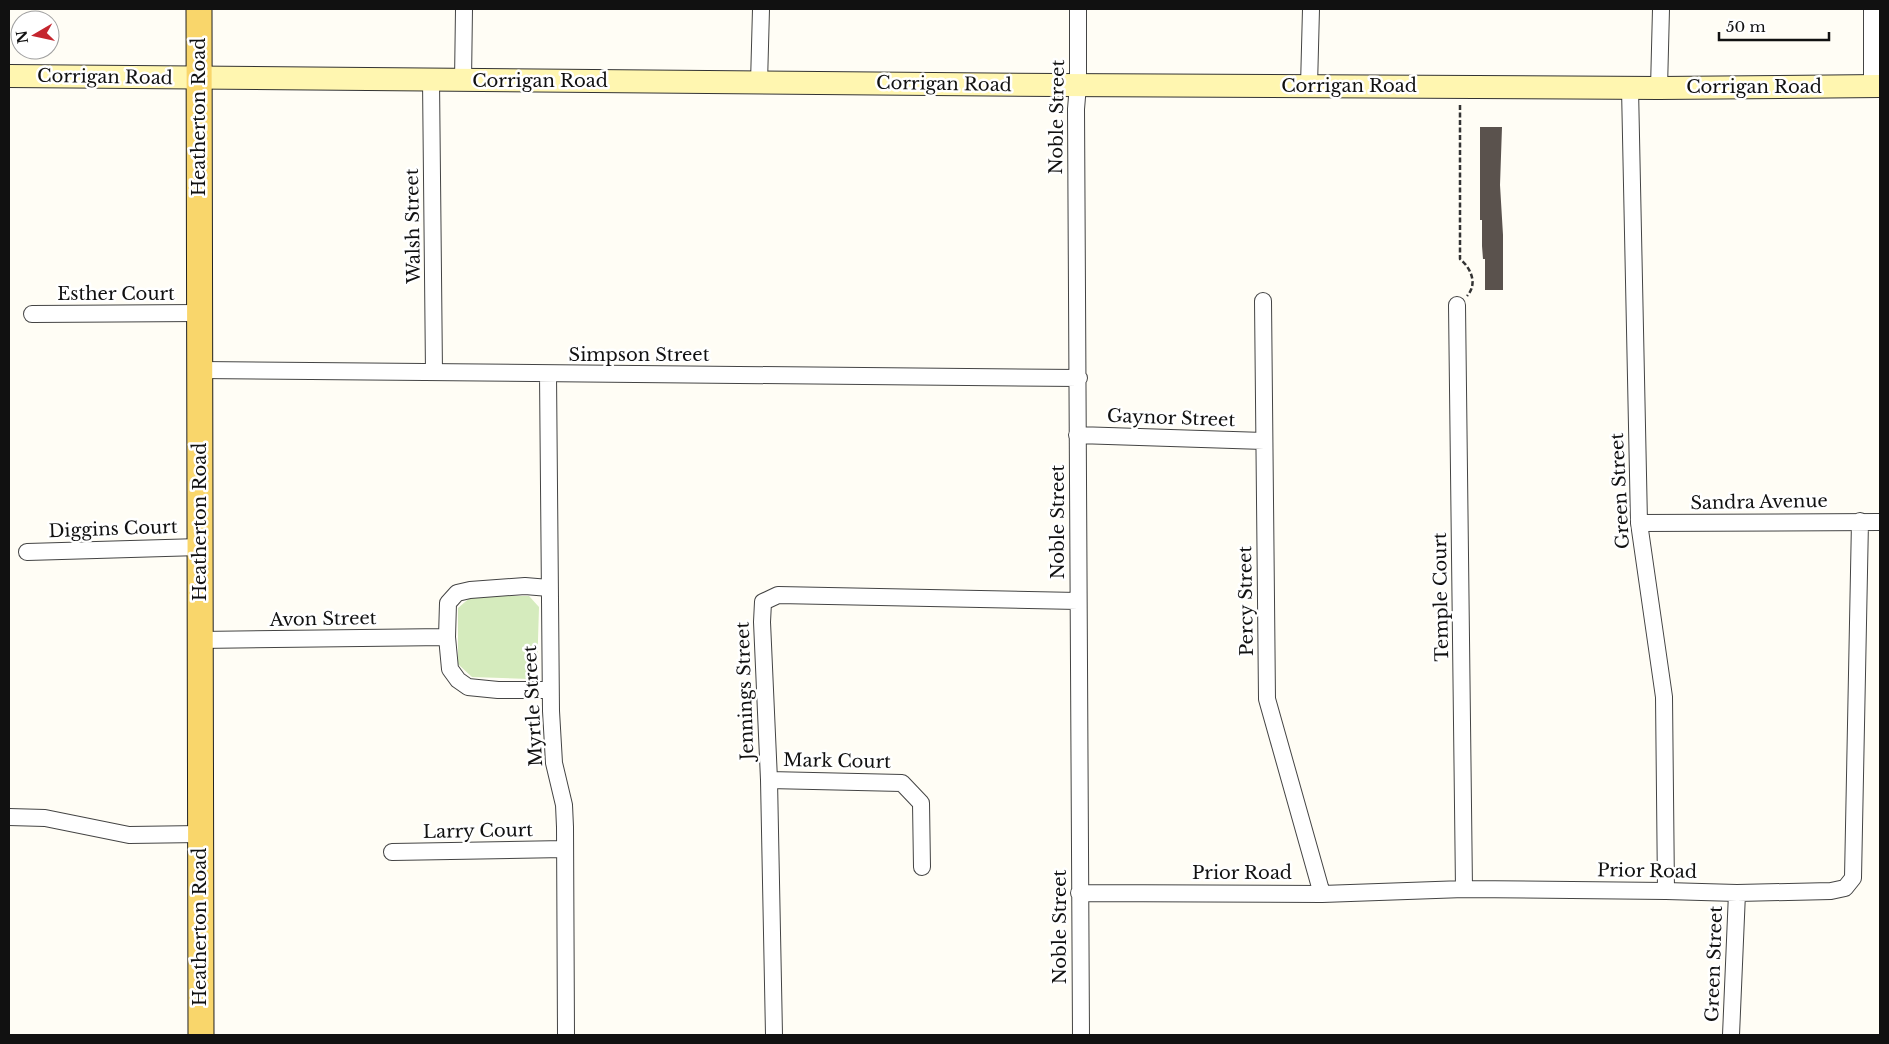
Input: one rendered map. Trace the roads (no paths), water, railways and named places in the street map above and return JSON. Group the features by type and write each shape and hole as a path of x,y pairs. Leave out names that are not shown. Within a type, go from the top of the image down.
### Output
{"main road":[{"name":"Heatherton Road","path":"199,9 200,1035"},
{"name":"Corrigan Road","path":"9,76 463,81 1630,88 1876,86"}],"street":[{"path":"463,81 464,9"},
{"path":"759,83 761,9"},
{"name":"Noble Street","path":"1078,9 1078,85 1076,109 1079,378 1078,601 1081,1035"},
{"path":"1309,86 1311,9"},
{"path":"1659,88 1661,9"},
{"path":"1872,9 1876,86"},
{"name":"Walsh Street","path":"431,80 434,372"},
{"name":"Green Street","path":"1630,88 1639,523 1664,697 1666,891"},
{"name":"Percy Street","path":"1263,301 1268,699 1322,894"},
{"name":"Temple Court","path":"1458,305 1464,889"},
{"name":"Esther Court","path":"32,314 200,313"},
{"name":"Simpson Street","path":"200,370 1079,378"},
{"name":"Myrtle Street","path":"548,374 550,690 554,763 564,805 566,1035"},
{"name":"Gaynor Street","path":"1078,435 1264,441"},
{"name":"Prior Road","path":"1079,893 1322,894 1464,889 1736,893 1831,891 1845,888 1853,878 1860,522"},
{"name":"Sandra Avenue","path":"1639,523 1880,522"},
{"name":"Diggins Court","path":"27,552 200,547"},
{"path":"549,588 525,586 470,590 457,593 448,603 448,637 450,669 458,680 468,687 498,690 550,690"},
{"name":"Jennings Street","path":"774,1035 769,780 762,622 763,602 778,595 1078,601"},
{"name":"Avon Street","path":"199,640 448,637"},
{"name":"Mark Court","path":"769,780 902,783 921,803 922,867"},
{"path":"9,817 45,818 128,835 200,834"},
{"name":"Larry Court","path":"392,852 565,849"},
{"name":"Green Street","path":"1731,1035 1736,893"}]}
